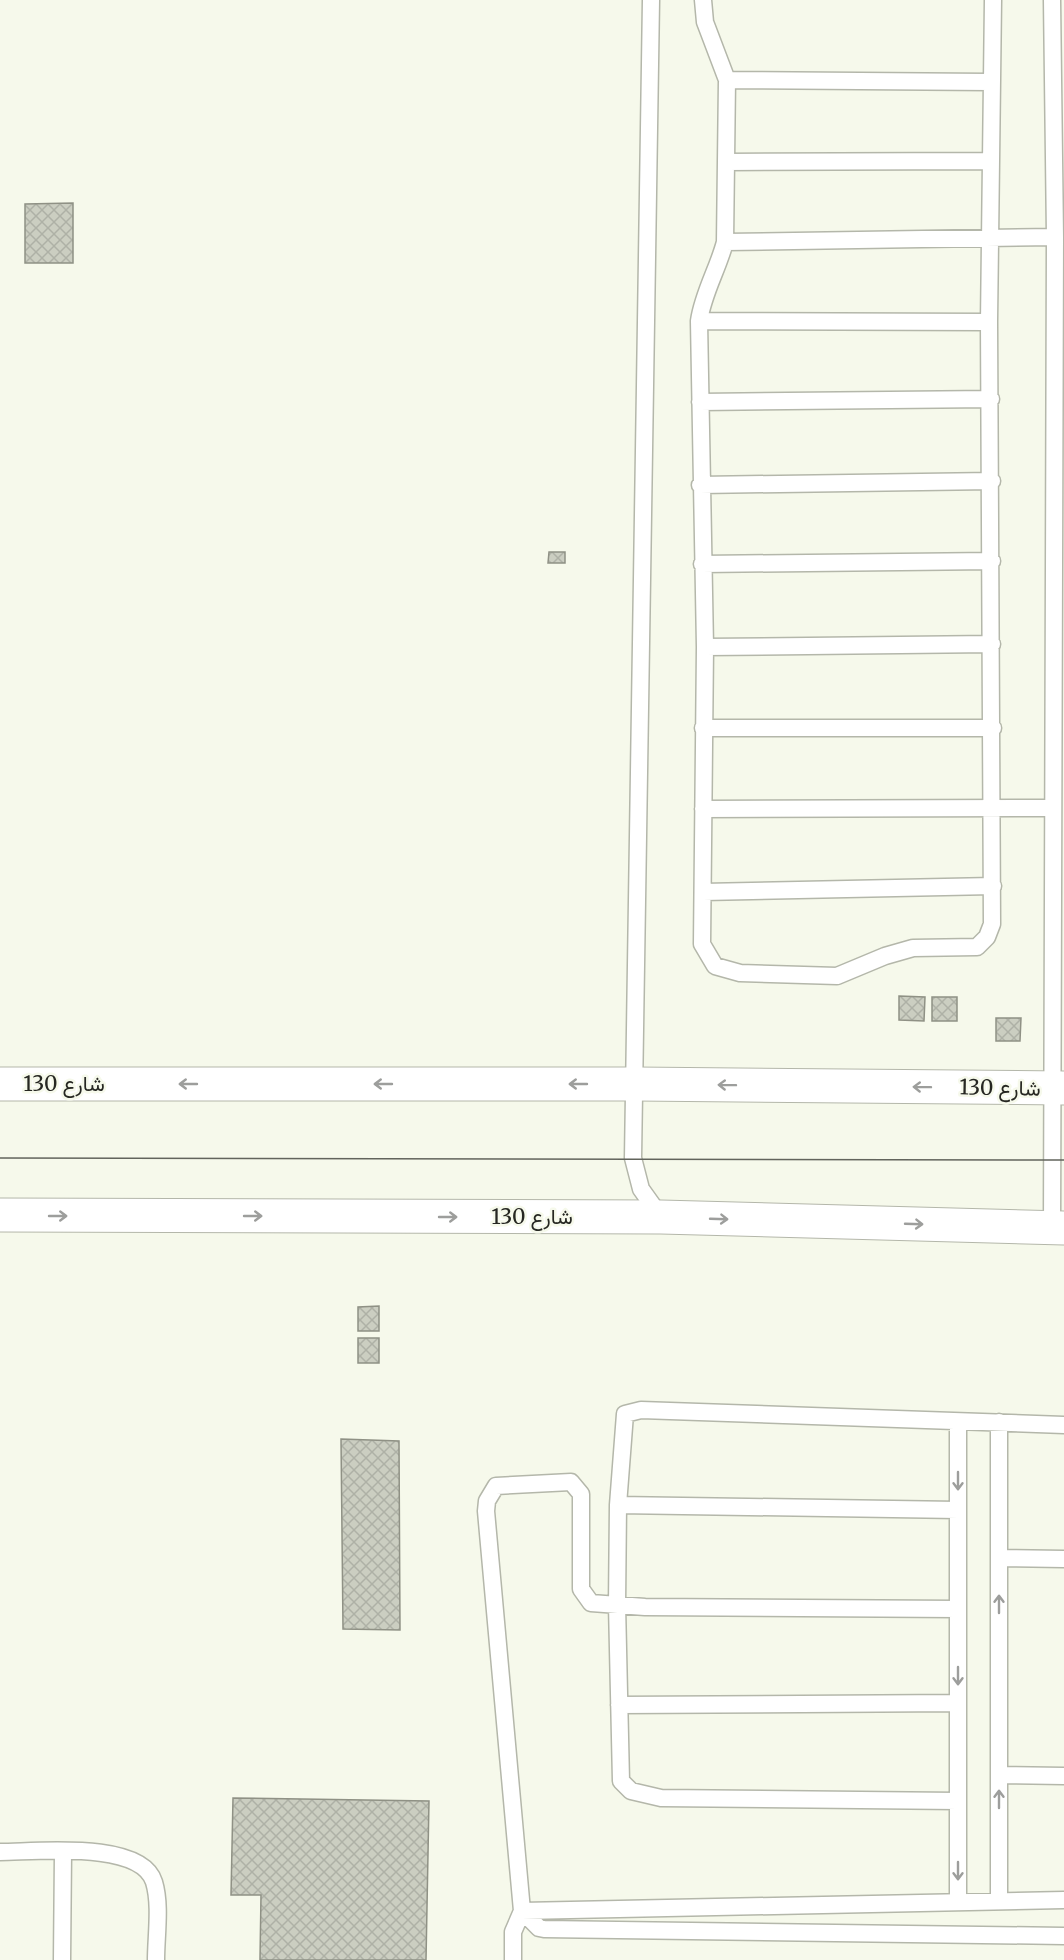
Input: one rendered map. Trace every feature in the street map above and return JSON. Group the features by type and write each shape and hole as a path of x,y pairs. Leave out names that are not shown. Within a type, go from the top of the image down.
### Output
{"street":[{"name":"شارع 130","path":"0,1084 636,1084 1058,1088"},
{"name":"شارع 130","path":"0,1215 661,1217 1058,1228"}],"lane":[{"path":"651,0 636,1084 633,1158 641,1189 661,1217"},
{"path":"703,0 705,22 727,80 727,162 725,242 718,268 702,302 699,321 700,485 705,646 702,944 715,966 741,974 837,976 885,956 913,948 977,947 987,937 992,924 992,481 989,322 990,82 993,0"},
{"path":"1052,0 1055,237 1053,808 1058,1228"},
{"path":"727,80 990,82"},
{"path":"727,162 990,161"},
{"path":"725,242 990,240 1055,237"},
{"path":"699,321 989,322"},
{"path":"700,402 991,399"},
{"path":"700,485 992,481"},
{"path":"702,564 992,561"},
{"path":"705,646 992,644"},
{"path":"703,728 993,728"},
{"path":"703,809 1053,808"},
{"path":"703,892 993,886"},
{"path":"958,1801 646,1796 632,1791 621,1781 616,1605 618,1505 625,1414 641,1410 1064,1425"},
{"path":"958,1422 958,1900"},
{"path":"999,1422 999,1900"},
{"path":"513,1960 513,1932 522,1911 486,1511 487,1501 496,1486 571,1482 578,1488 581,1494 580,1589 591,1603 958,1609"},
{"path":"618,1505 958,1510"},
{"path":"999,1558 1064,1559"},
{"path":"619,1706 958,1703"},
{"path":"999,1775 1064,1776"},
{"path":"0,1852 113,1854 146,1867 154,1881 157,1900 156,1960"},
{"path":"62,1960 63,1852"},
{"path":"522,1911 958,1900 1064,1900"},
{"path":"522,1911 539,1928 544,1929 1064,1936"}],"building":[{"path":"73,203 73,263 25,263 25,204"},
{"path":"549,552 565,552 565,563 548,563"},
{"path":"899,996 925,997 924,1021 899,1020"},
{"path":"932,997 957,997 957,1021 932,1021"},
{"path":"996,1018 1021,1018 1020,1041 996,1041"},
{"path":"379,1306 379,1331 358,1331 358,1307"},
{"path":"358,1338 379,1338 379,1363 358,1363"},
{"path":"341,1439 399,1441 400,1630 343,1629"},
{"path":"233,1798 429,1801 426,1960 260,1960 261,1895 231,1895"}],"tram line":[{"path":"0,1158 1064,1160"}]}
